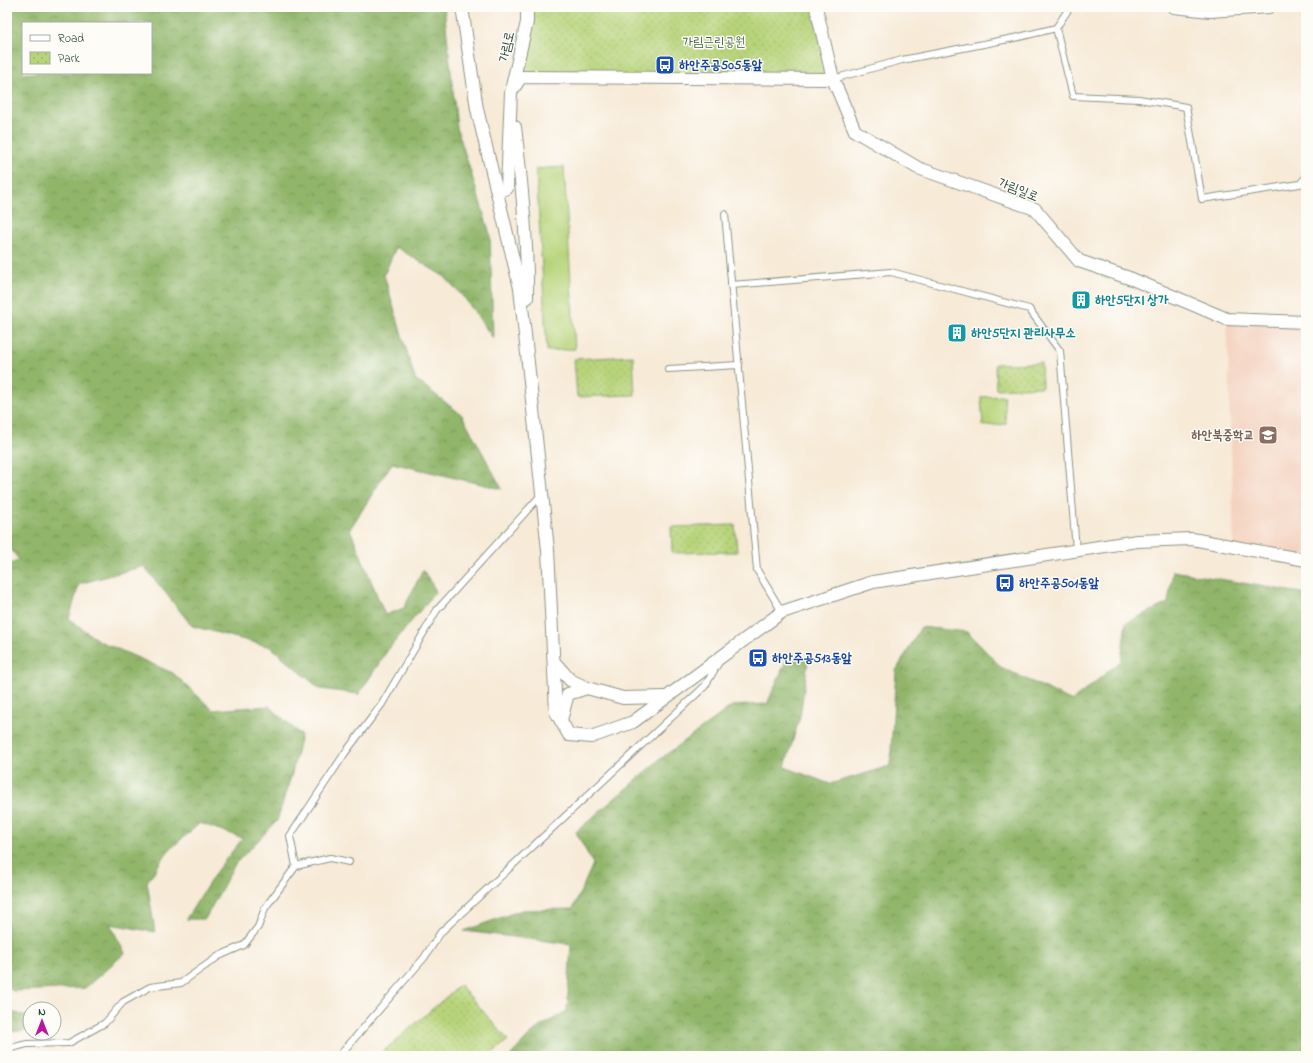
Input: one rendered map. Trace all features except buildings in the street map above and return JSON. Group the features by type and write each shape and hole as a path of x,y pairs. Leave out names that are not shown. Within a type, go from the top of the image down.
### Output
{"street":[{"path":"462,7 477,109 520,288 548,550 555,663 556,712 569,735 591,737 633,722 782,612 873,582 1137,541 1192,539 1306,560"},
{"name":"가림로","path":"511,92 527,22 527,7"},
{"name":"가림일로","path":"816,7 834,79 855,131 918,168 1035,209 1079,261 1132,279 1227,319 1306,322"},
{"path":"1174,7 1210,11 1269,7"},
{"path":"497,192 507,188 511,92 521,76 834,79"},
{"path":"511,92 520,164 527,278 526,344"},
{"path":"555,663 570,680 587,688 624,698 666,697"},
{"path":"561,720 568,694 587,688"}],"lane":[{"path":"834,79 902,60 1019,37 1056,28 1070,7"},
{"path":"1056,28 1073,96 1140,99 1186,107 1202,199 1300,184 1306,177"},
{"path":"725,214 757,570 782,612"},
{"path":"731,284 891,272 1029,309 1060,351 1076,550"},
{"path":"668,369 739,365"},
{"path":"296,866 290,836 345,753 382,704 437,610 542,494"},
{"path":"339,1056 424,958 441,932 705,686 724,654"},
{"path":"7,1049 27,1044 69,1043 105,1023 123,1002 150,987 181,983 219,956 244,945 258,927 265,908 296,866 330,858 349,862"}],"shaded area":[{"name":"하안북중학교","path":"1227,319 1306,322 1306,560 1234,547"}],"green space":[{"path":"7,7 444,7 457,128 490,234 493,338 466,300 445,277 396,247 384,275 415,379 462,415 502,489 392,463 350,529 385,615 404,608 423,570 436,591 387,651 359,694 320,689 271,647 192,626 144,566 79,584 69,619 99,641 173,673 213,710 269,706 301,735 292,773 277,821 235,864 205,919 186,919 218,869 243,838 200,823 168,851 147,882 155,932 110,924 125,953 85,988 13,991 7,986 7,566 19,560 7,544"},
{"name":"가림근린공원","path":"527,7 816,7 833,79 521,77"},
{"path":"564,167 575,349 547,351 536,169"},
{"path":"633,356 635,395 577,397 574,359"},
{"path":"1041,363 1042,387 996,389 995,364"},
{"path":"1004,396 1006,424 983,426 981,397"},
{"path":"735,525 737,552 672,553 671,527"},
{"path":"1173,571 1306,594 1306,1056 510,1056 535,1030 567,1011 571,944 464,931 522,910 573,909 593,864 576,832 659,760 732,706 767,704 790,652 808,660 800,716 785,767 830,784 890,766 896,671 921,627 967,632 1001,667 1072,701 1121,661 1126,623 1168,603"},
{"path":"460,985 508,1040 489,1056 378,1056"},
{"path":"7,1011 22,1015 22,1031 7,1032"}],"place":[{"name":"하안주공505동앞","path":"665,65"},
{"name":"하안5단지 상가","path":"1081,300"},
{"name":"하안5단지 관리사무소","path":"957,333"},
{"name":"하안북중학교","path":"1268,435"},
{"name":"하안주공501동앞","path":"1005,583"},
{"name":"하안주공513동앞","path":"758,658"}]}
